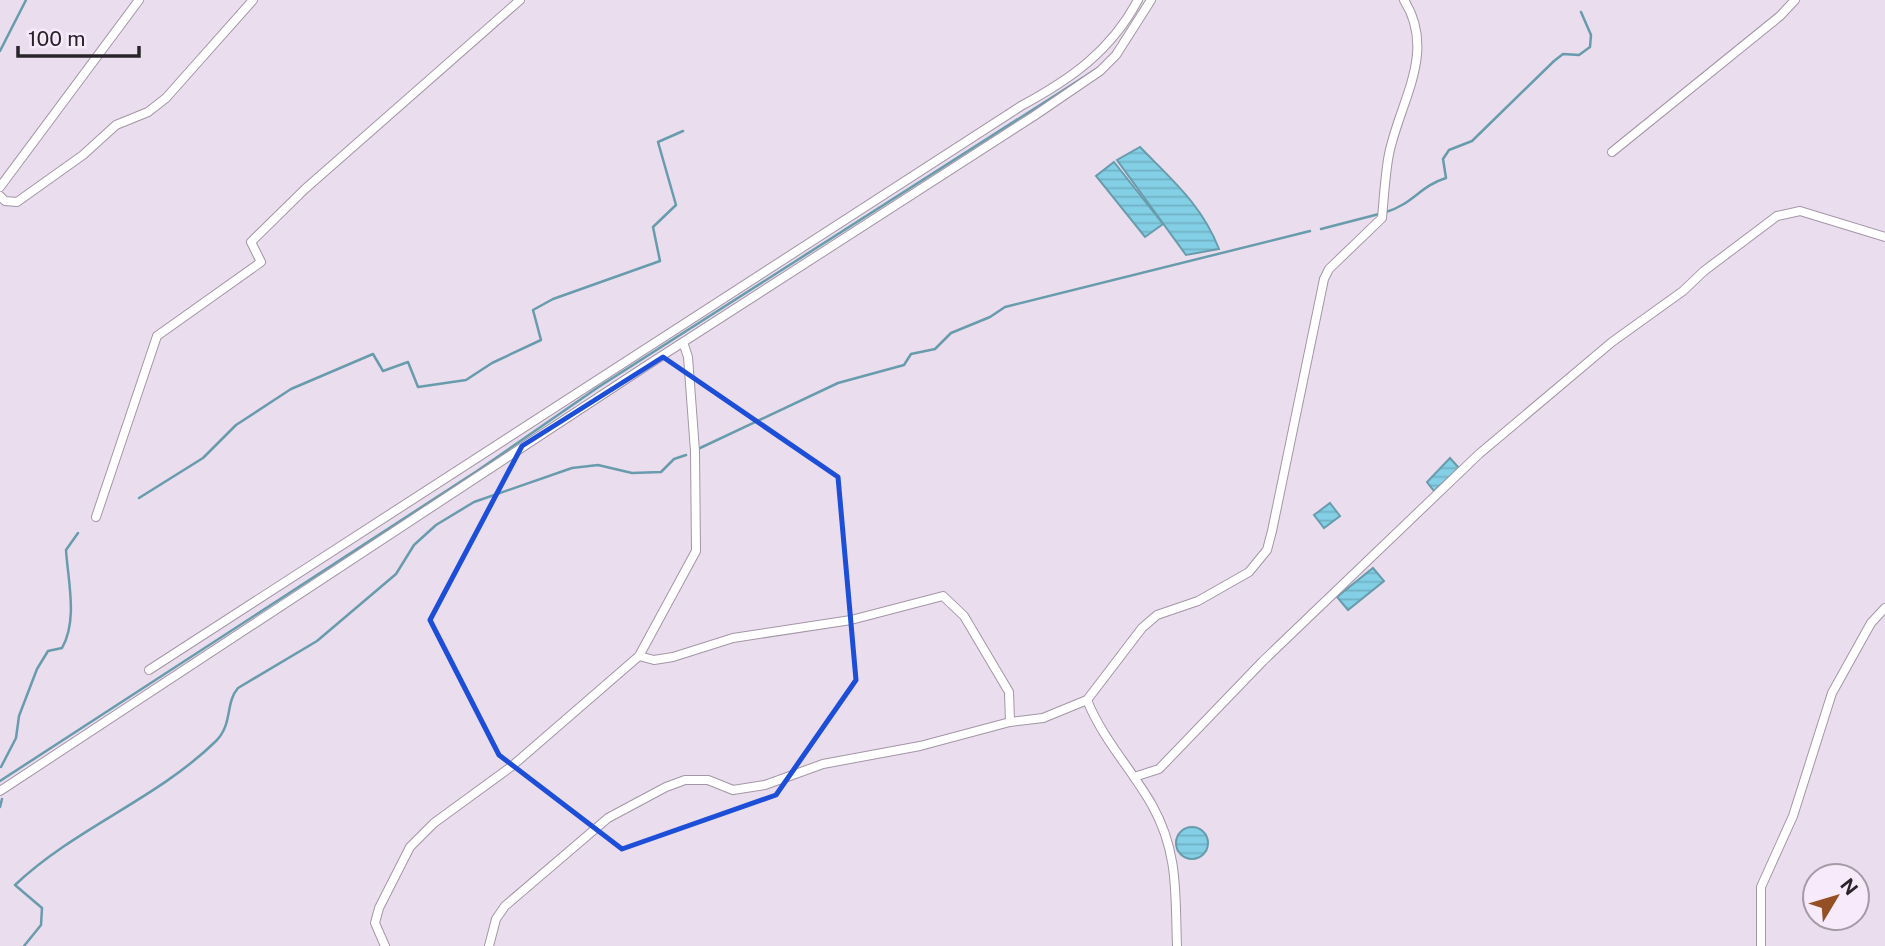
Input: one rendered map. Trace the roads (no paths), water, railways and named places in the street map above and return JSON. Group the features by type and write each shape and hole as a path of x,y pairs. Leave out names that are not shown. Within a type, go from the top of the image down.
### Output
{"street":[{"path":"0,187 139,0"},
{"path":"0,196 5,201 18,202 83,155 116,125 148,113 166,98 253,0"},
{"path":"96,517 157,336 261,262 251,242 305,189 520,0"},
{"path":"149,670 1021,106 1068,81 1113,40 1138,0"},
{"path":"0,791 1100,71 1131,35 1151,0"},
{"path":"489,946 496,919 505,906 608,818 666,786 685,780 708,780 733,790 749,788 823,764 920,746 1010,722 1042,718 1087,701 1142,628 1157,615 1198,601 1249,572 1267,550 1324,279 1329,269 1382,218 1389,154 1419,52 1418,31 1411,10 1404,0"},
{"path":"1411,10 1412,0"},
{"path":"1612,152 1780,16 1795,0"},
{"path":"1134,777 1159,769 1263,661 1381,552 1479,454 1612,342 1683,291 1704,271 1777,216 1800,211 1885,237"},
{"path":"385,946 376,923 380,908 410,847 434,823 512,766 639,656 696,551 695,451 688,357 684,345"},
{"path":"639,656 654,660 673,657 733,638 851,620 943,596 964,617 1009,692 1010,722"},
{"path":"1761,946 1761,887 1793,817 1832,693 1871,623 1885,608"},
{"path":"1087,701 1160,824 1178,892 1177,946"}],"water":[{"path":"1140,147 1195,206 1219,249 1186,255 1117,160"},
{"path":"1114,162 1163,224 1145,237 1096,176"},
{"path":"1450,458 1459,468 1434,491 1427,482"},
{"path":"1330,503 1340,516 1324,528 1314,515"},
{"path":"1373,568 1384,581 1348,610 1337,597"},
{"path":"1192,827 1204,831 1208,843 1204,855 1192,859 1180,855 1176,843 1180,831"}],"waterway":[{"path":"0,51 26,0"},
{"path":"1386,212 1446,178 1443,159 1449,150 1472,141 1554,61 1563,54 1579,55 1590,47 1591,35 1581,12"},
{"path":"0,781 477,471 597,388 1098,68"},
{"path":"139,498 203,458 236,425 291,389 373,354 383,371 408,362 418,387 466,380 492,363 541,340 533,310 553,299 660,261 653,227 676,205 658,142 683,131"},
{"path":"1321,229 1379,214"},
{"path":"698,449 838,383 904,365 911,354 935,349 951,333 990,317 1005,307 1310,231"},
{"path":"24,946 41,925 42,908 15,885 63,847 193,762 216,741 225,728 231,700 238,688 317,641 396,574 414,545 436,525 474,502 572,468 598,465 632,473 661,472 674,459 686,455"},
{"path":"1,767 16,738 19,716 37,669 48,651 62,648 67,637 71,600 66,550 78,533"},
{"path":"0,807 2,799"}]}
